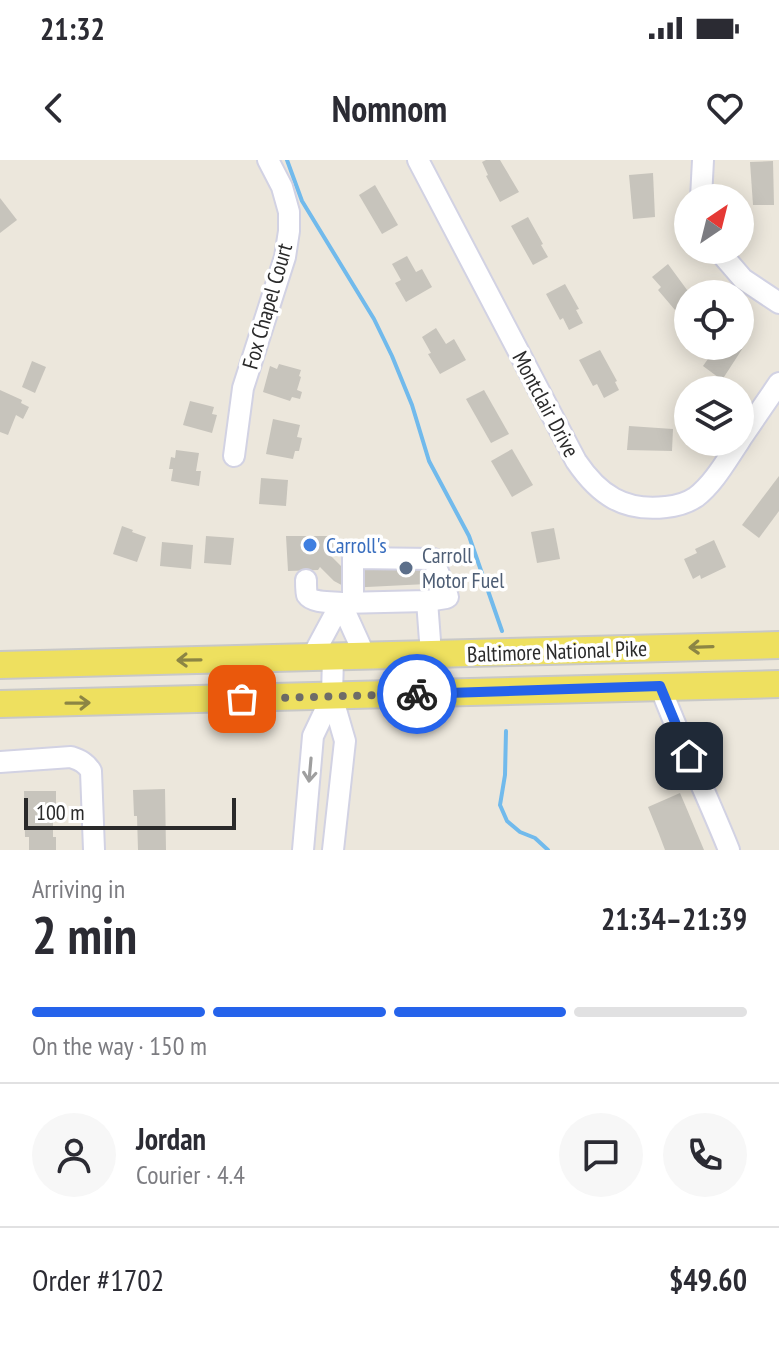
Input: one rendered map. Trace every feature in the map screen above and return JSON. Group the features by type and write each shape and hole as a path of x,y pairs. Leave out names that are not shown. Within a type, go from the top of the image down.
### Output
{"main road":[{"name":"Baltimore National Pike","path":"0,665 779,645"},
{"name":"Baltimore National Pike","path":"0,704 779,684"}],"street":[{"name":"Fox Chapel Court","path":"234,456 243,388 285,257 289,231 289,212 282,187 268,160"},
{"name":"Montclair Drive","path":"418,160 588,479 602,492 634,507 678,506 694,498 708,485 729,456"},
{"path":"702,184 703,160"},
{"path":"730,264 743,279 779,303"},
{"name":"Montclair Drive","path":"754,420 779,383"},
{"path":"306,580 309,597 347,603 427,601 448,597 433,559 353,558 347,603 322,657 345,741 333,850"},
{"path":"427,601 431,654"},
{"path":"347,603 365,656"},
{"path":"660,686 729,850"},
{"path":"303,850 313,736 332,696"},
{"path":"0,762 71,757 87,765 91,771 94,850"}],"building":[{"path":"500,160 519,192 500,202 486,176 482,162"},
{"path":"773,161 774,205 754,205 750,162"},
{"path":"653,173 655,217 633,219 629,175"},
{"path":"375,185 398,225 382,234 359,195"},
{"path":"0,198 17,220 0,233"},
{"path":"528,217 548,257 533,265 511,226"},
{"path":"407,256 416,272 422,269 432,287 406,302 395,283 401,280 392,264"},
{"path":"668,264 680,280 674,280 674,309 658,290 661,287 652,277"},
{"path":"565,284 583,323 569,330 546,294"},
{"path":"436,328 446,344 454,339 466,360 440,374 422,337"},
{"path":"600,350 619,390 604,398 597,384 593,386 579,360"},
{"path":"707,360 735,360 725,376 717,376 703,366"},
{"path":"32,361 46,367 35,393 22,387"},
{"path":"279,364 301,370 297,390 302,392 300,399 292,397 290,401 263,392 270,366 277,369"},
{"path":"0,390 22,400 21,403 29,407 23,419 16,415 8,435 0,432"},
{"path":"484,390 509,434 491,443 466,399"},
{"path":"190,401 214,407 212,414 217,415 212,433 183,425"},
{"path":"273,419 300,425 297,437 302,438 293,459 266,454"},
{"path":"629,426 673,429 672,451 627,450"},
{"path":"512,449 533,485 512,497 491,461"},
{"path":"176,450 199,453 196,471 201,471 199,486 171,481 173,469 169,469"},
{"path":"779,476 779,511 759,538 742,525"},
{"path":"261,478 288,480 286,506 259,504"},
{"path":"122,526 146,537 137,562 113,554"},
{"path":"554,528 560,559 537,563 531,532"},
{"path":"206,536 234,538 231,565 204,563"},
{"name":"Carroll Motor Fuel","path":"286,536 333,536 331,556 345,570 427,567 427,584 347,588 334,581 320,567 318,570 288,571"},
{"path":"714,540 726,567 701,579 700,575 693,579 684,559 697,553 695,549"},
{"path":"162,542 193,545 191,569 160,566"},
{"path":"165,789 166,850 138,850 133,790"},
{"path":"24,791 56,791 53,837 56,837 56,850 29,850 29,837 25,837"},
{"path":"680,793 704,850 665,850 648,807"}],"waterway":[{"path":"287,160 302,201 374,319 392,356 412,405 429,461 469,536 502,631"},
{"path":"506,731 505,775 500,805 507,821 548,850"}],"way so far":[{"path":"242,699 417,694"}],"place":[{"name":"Carroll's","path":"310,545"},
{"name":"Carroll Motor Fuel","path":"406,568"}],"route":[{"path":"417,694 660,686 689,756"}]}
